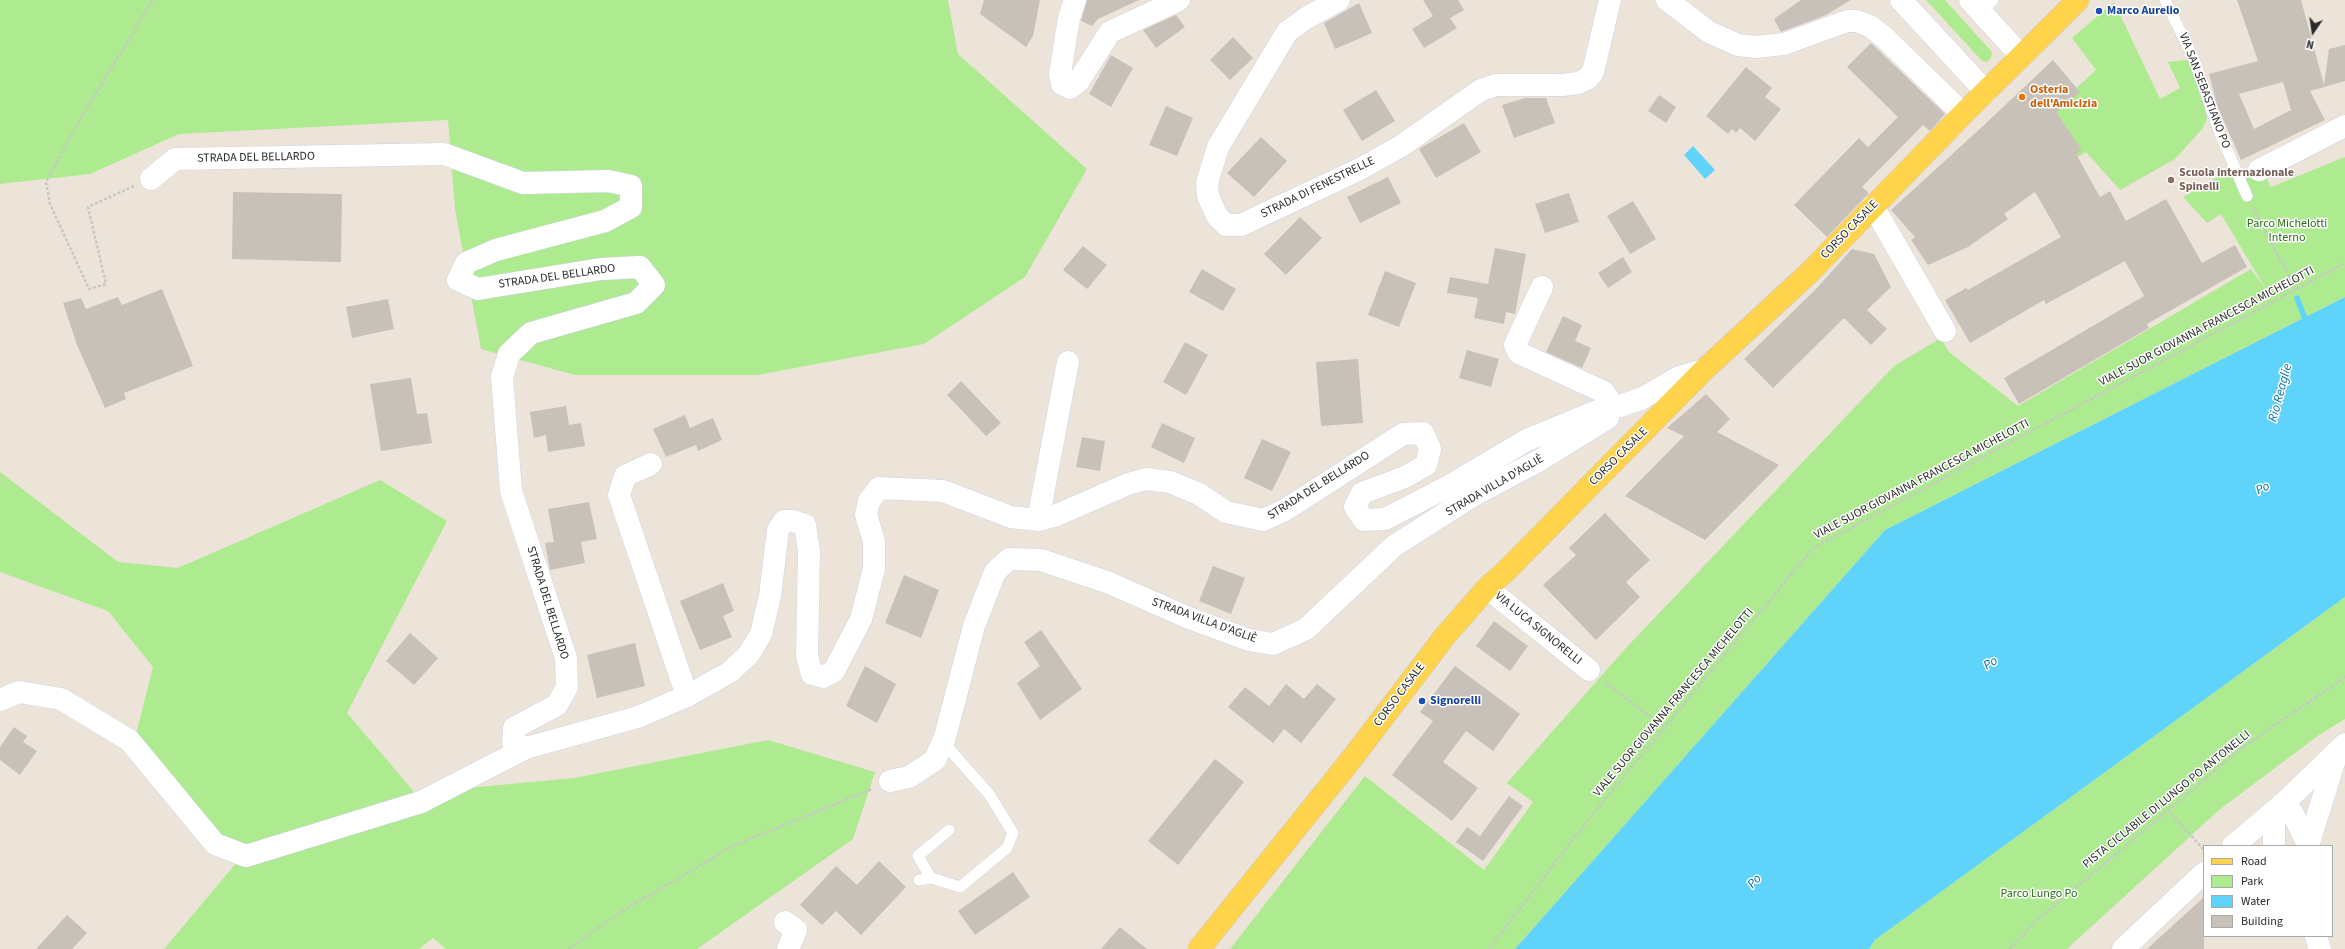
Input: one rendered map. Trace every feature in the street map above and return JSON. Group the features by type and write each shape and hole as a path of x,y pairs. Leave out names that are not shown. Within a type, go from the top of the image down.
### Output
{"main road":[{"name":"CORSO CASALE","path":"1199,949 1350,761 1445,636 1487,588 1506,572 1704,370 1810,272 1963,114 2078,0"}],"street":[{"path":"1075,0 1069,18 1060,74 1062,84 1070,88 1078,82 1110,32 1179,0"},
{"name":"STRADA DI FENESTRELLE","path":"1339,0 1306,18 1287,32 1218,147 1207,183 1208,196 1218,216 1226,225 1241,225 1360,169 1401,146 1481,90 1496,85 1562,85 1587,79 1593,72 1610,0"},
{"path":"1667,0 1709,32 1738,45 1756,47 1784,44 1847,21 1857,21 1870,26 1884,37 1963,114"},
{"path":"1900,0 1986,92"},
{"path":"1981,4 2021,56"},
{"path":"2259,170 2345,126"},
{"name":"STRADA DEL BELLARDO","path":"151,179 175,159 444,154 523,183 608,181 631,186 631,207 605,221 496,250 466,263 458,280 478,289 601,269 640,267 654,285 636,303 531,333 509,354 502,377 511,491 566,658 567,687 557,705 514,728 514,742 526,748 638,717 687,696 730,672 749,654 761,634 770,596 778,530 784,521 793,521 804,525 809,551 806,656 812,674 823,677 834,671 861,619 874,569 874,542 866,515 869,501 879,488 943,491 1011,517 1038,520 1057,515 1128,484 1146,479 1170,482 1199,494 1226,512 1263,520 1285,510 1403,434 1423,433 1430,449 1426,465 1405,477 1362,493 1355,507 1364,520 1385,518 1449,486 1527,440 1616,406 1643,398 1679,377 1704,370"},
{"path":"1873,206 1945,331"},
{"path":"1542,287 1515,345 1519,353 1604,392 1616,406"},
{"path":"1038,520 1068,362"},
{"name":"STRADA VILLA D'AGLIÈ","path":"890,781 909,777 934,760 943,742 964,672 974,626 995,572 1009,558 1041,560 1106,582 1189,618 1249,640 1273,644 1306,629 1394,546 1474,495 1540,460 1611,416 1616,406"},
{"path":"651,464 625,476 620,495 687,696"},
{"name":"VIA LUCA SIGNORELLI","path":"1487,588 1589,670"},
{"path":"0,700 19,692 61,699 129,740 215,844 246,856 421,802 526,748"},
{"path":"2234,845 2278,808 2342,747"},
{"path":"2308,845 2342,747"},
{"path":"2278,808 2293,814 2308,845"},
{"path":"2274,845 2278,808"},
{"path":"2123,949 2203,874"},
{"path":"785,922 796,930 788,949"},
{"path":"2316,937 2320,949"}],"lane":[{"name":"VIA SAN SEBASTIANO PO","path":"2165,0 2194,59 2219,131 2247,196"},
{"path":"943,742 989,794 1013,832 1007,848 960,887 925,879 918,856 949,830"}],"path":[{"path":"151,179 88,207 106,284 89,289 50,204 46,182 83,114 153,0"},
{"path":"2247,196 2296,290"},
{"name":"VIALE SUOR GIOVANNA FRANCESCA MICHELOTTI","path":"1489,949 1588,820 1813,548 2345,263"},
{"path":"1589,670 1665,728"},
{"name":"PISTA CICLABILE DI LUNGO PO ANTONELLI","path":"2010,949 2036,921 2242,748 2345,677"},
{"path":"569,949 619,913 733,846 890,781"},
{"path":"2168,810 2203,849"}],"green space":[{"path":"0,0 948,0 958,54 1087,169 1025,277 924,344 757,375 575,375 481,349 455,209 448,120 179,134 90,174 0,184"},
{"path":"1926,0 1945,0 1992,52 1991,58 1987,62 1982,61"},
{"path":"2114,2 2160,99 2180,88 2168,62 2194,59 2207,119 2202,129 2175,159 2120,190 2086,152 2076,158 2047,115 2096,70 2072,38"},
{"name":"Parco Michelotti Interno","path":"2345,157 2345,297 1885,530 1515,949 1230,949 1365,776 1484,870 1533,802 1507,783 1625,649 1894,366 1941,338 1949,352 2018,406 2251,269 2267,291 2221,214 2207,223 2183,197 2227,171 2239,178 2266,177 2271,187"},
{"path":"0,472 118,562 178,568 380,480 447,521 347,713 415,793 574,778 768,740 875,772 853,839 697,949 446,949 433,938 419,949 164,949 237,862 136,734 153,667 108,611 0,572"},
{"name":"Parco Lungo Po","path":"2345,597 2345,719 2319,735 2219,810 2067,949 1869,949 1875,940"}],"water":[{"path":"1693,146 1715,170 1705,179 1684,155"},
{"name":"Po","path":"2345,297 2345,597 1875,940 1869,949 1515,949 1885,530"}],"building":[{"path":"984,0 1040,0 1033,36 1026,47 980,14"},
{"path":"1087,0 1139,0 1098,19 1092,26 1081,21"},
{"path":"1423,0 1458,0 1464,10 1450,18 1457,28 1424,48 1412,29 1433,16"},
{"path":"1801,0 1851,0 1826,15 1781,32 1774,19"},
{"path":"2237,0 2301,0 2324,85 2329,49 2345,45 2345,81 2310,91 2325,120 2241,160 2217,105 2209,74 2258,61","holes":["2283,82 2291,110 2254,129 2239,94"]},
{"path":"1359,3 1372,33 1335,49 1324,23"},
{"path":"1176,15 1185,27 1156,48 1143,30"},
{"path":"1233,37 1253,58 1230,80 1210,60"},
{"path":"1871,43 1945,114 1930,131 1923,125 1862,187 1869,193 1827,237 1794,205 1859,138 1868,147 1898,117 1847,67"},
{"path":"1111,55 1133,68 1111,107 1089,94"},
{"path":"2053,60 2080,92 2056,112 2082,150 2076,154 2100,197 2110,191 2126,221 2166,199 2202,263 2235,245 2247,267 2147,324 2149,328 2019,404 2004,378 2144,296 2125,261 2046,304 2044,300 1970,343 1945,300 1966,288 1968,290 2061,237 2035,192 2004,214 2008,219 1968,247 1928,265 1911,240 1915,237 1891,210"},
{"path":"1746,67 1772,88 1765,97 1781,109 1755,141 1740,128 1736,133 1732,129 1728,134 1706,116"},
{"path":"1376,90 1395,121 1362,141 1343,110"},
{"path":"1659,95 1676,107 1666,123 1648,111"},
{"path":"1525,98 1546,98 1555,123 1514,138 1502,105"},
{"path":"1166,106 1193,118 1177,156 1149,145"},
{"path":"1464,123 1481,152 1436,178 1419,149"},
{"path":"1261,137 1287,161 1254,197 1227,173"},
{"path":"1388,177 1401,203 1360,223 1347,197"},
{"path":"233,192 342,194 341,262 232,259"},
{"path":"1569,193 1579,222 1545,233 1535,204"},
{"path":"1633,201 1656,239 1630,254 1607,216"},
{"path":"1300,217 1322,238 1286,275 1264,254"},
{"path":"1083,246 1107,265 1087,289 1063,270"},
{"path":"1495,248 1526,254 1515,314 1506,312 1504,324 1474,318 1478,298 1447,293 1450,277 1488,284"},
{"path":"1852,249 1874,254 1891,287 1867,310 1887,329 1871,345 1844,318 1773,388 1744,359 1815,290"},
{"path":"1623,257 1632,272 1608,288 1598,273"},
{"path":"1202,269 1236,289 1223,311 1189,292"},
{"path":"1385,271 1416,283 1399,327 1368,315"},
{"path":"162,289 193,366 124,393 126,399 105,408 77,345 63,303 81,298 86,309 118,297 122,305"},
{"path":"388,299 394,329 352,338 346,307"},
{"path":"1563,316 1582,325 1575,341 1591,348 1582,368 1546,352"},
{"path":"1185,342 1208,355 1186,395 1163,382"},
{"path":"1467,350 1499,359 1491,387 1459,378"},
{"path":"1358,359 1363,423 1321,426 1316,362"},
{"path":"411,378 417,414 427,413 432,443 381,451 370,384"},
{"path":"961,381 1001,423 986,436 947,395"},
{"path":"1706,394 1730,419 1717,432 1779,465 1705,540 1625,496 1684,436 1667,428"},
{"path":"566,406 569,425 581,423 585,446 548,452 546,435 534,438 530,412"},
{"path":"685,415 690,428 713,418 722,440 698,451 696,445 666,457 653,429"},
{"path":"1162,423 1195,438 1184,463 1151,447"},
{"path":"1082,437 1105,441 1100,471 1076,467"},
{"path":"1262,439 1291,452 1272,491 1244,478"},
{"path":"589,502 597,539 581,542 585,563 550,570 545,543 554,542 548,509"},
{"path":"1605,513 1650,560 1626,582 1640,597 1596,640 1543,585 1576,555 1569,548"},
{"path":"1213,566 1245,578 1231,614 1199,601"},
{"path":"904,575 939,590 921,638 885,623"},
{"path":"723,583 734,611 723,616 732,637 700,650 680,601"},
{"path":"1494,621 1528,646 1510,671 1476,646"},
{"path":"1041,630 1082,689 1040,720 1017,683 1040,666 1024,642"},
{"path":"410,633 438,658 414,685 386,661"},
{"path":"635,643 645,686 597,698 587,655"},
{"path":"865,666 896,684 877,723 846,706"},
{"path":"1455,666 1520,714 1493,751 1466,731 1443,762 1478,788 1452,821 1392,775 1433,721 1420,712"},
{"path":"1286,684 1304,699 1317,684 1336,699 1301,743 1284,729 1273,743 1228,707 1245,687 1269,706"},
{"path":"14,727 27,736 23,742 37,751 20,775 0,760 0,747"},
{"path":"1215,759 1244,782 1178,865 1148,841"},
{"path":"1509,796 1523,806 1483,861 1456,842 1467,827 1480,836"},
{"path":"879,861 906,887 861,935 836,911 822,925 800,905 836,866 857,885"},
{"path":"1013,872 1030,897 975,935 958,911"},
{"path":"2203,898 2204,949 2147,949"},
{"path":"67,915 87,933 72,949 36,949"},
{"path":"1120,927 1147,949 1101,949"}],"waterway":[{"name":"Rio Reaglie","path":"2297,298 2307,324"}],"place":[{"name":"Marco Aurelio","path":"2099,11"},
{"name":"Osteria dell'Amicizia","path":"2022,97"},
{"name":"Scuola internazionale Spinelli","path":"2171,180"},
{"name":"Signorelli","path":"1422,701"}]}
